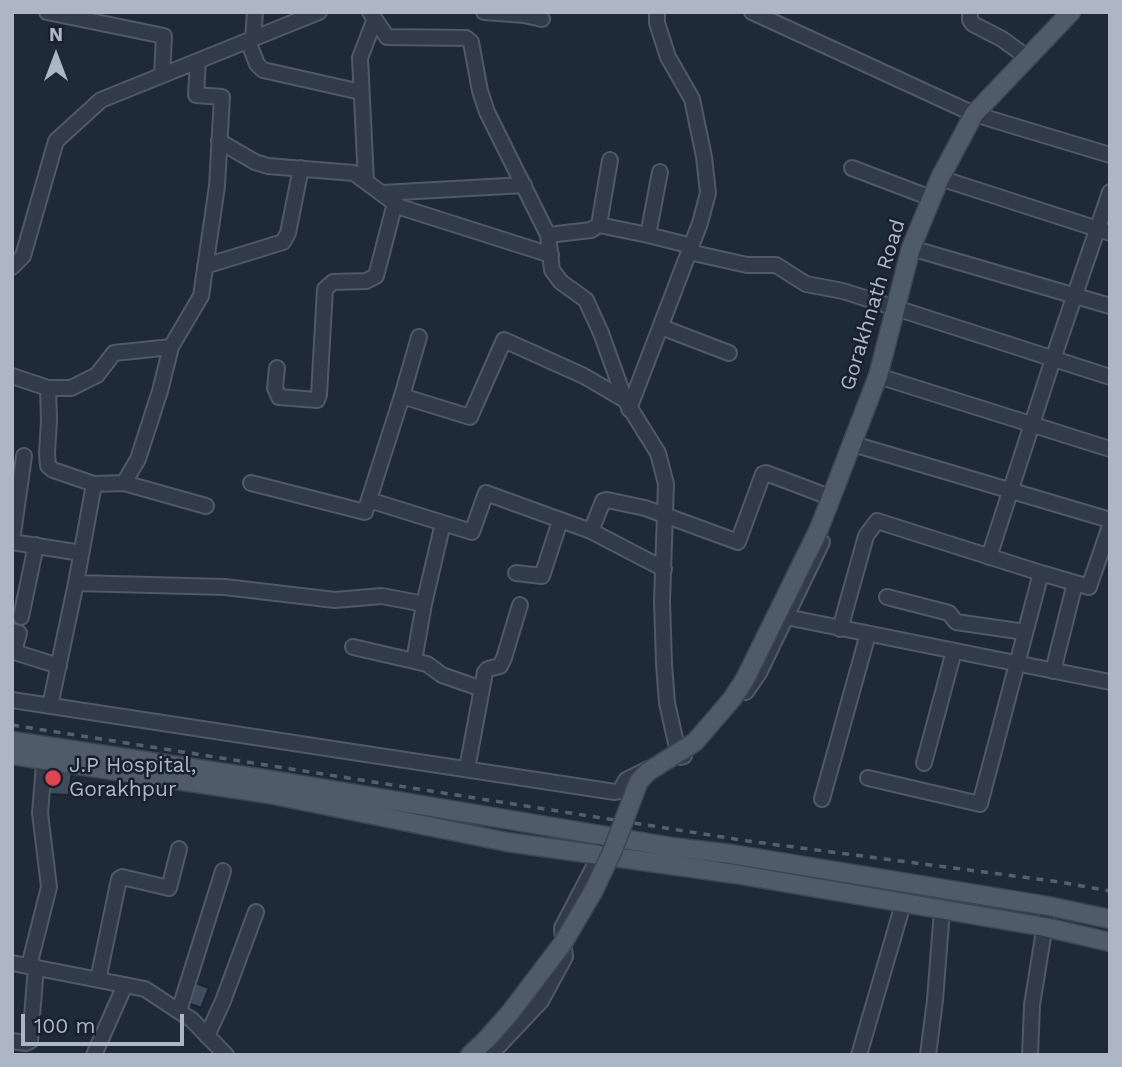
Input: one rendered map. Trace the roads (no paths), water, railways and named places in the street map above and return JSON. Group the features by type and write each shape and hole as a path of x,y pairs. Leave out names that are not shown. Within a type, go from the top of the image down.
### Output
{"main road":[{"name":"Gorakhnath Road","path":"470,1055 509,1014 563,943 593,892 612,852 639,781 649,771 695,742 732,699 745,679 826,513 878,376 911,247 940,178 974,114 1071,12"},
{"path":"12,741 45,753 270,794 507,842 735,874 1045,927 1110,942"},
{"path":"12,755 45,753 285,783 1048,906 1110,919"}],"street":[{"path":"47,12 164,36 162,75"},
{"path":"255,12 251,40 260,68 361,92"},
{"path":"12,267 23,256 56,141 101,100 319,12"},
{"path":"484,12 542,19"},
{"path":"627,405 662,327 691,249 708,193 692,99 668,57 657,23 657,12"},
{"path":"752,12 974,114 1110,155"},
{"path":"971,12 972,24 1002,39 1028,58"},
{"path":"366,181 361,51 372,17"},
{"path":"372,17 387,37 466,38 471,42 480,91 487,112 548,235 552,270 561,282 586,300 627,405 658,453 666,484 662,601 667,703 676,743 684,756"},
{"path":"124,483 138,459 160,391 170,348 199,302 217,186 222,97 196,96 198,61"},
{"path":"219,141 261,164 354,173 400,208 551,255"},
{"path":"599,225 610,160"},
{"path":"205,266 283,242 288,233 300,168"},
{"path":"852,168 931,198"},
{"path":"648,235 660,172"},
{"path":"940,178 1103,231"},
{"path":"382,193 524,185"},
{"path":"989,557 1074,295 1103,231 1110,192"},
{"path":"277,368 275,388 279,397 317,400 325,289 333,282 366,281 376,276 395,203"},
{"path":"548,235 591,230 599,225 648,235 747,265 775,265 806,284 843,291 1110,377"},
{"path":"911,247 1110,306"},
{"path":"662,327 729,353"},
{"path":"251,483 363,512 367,510 419,337"},
{"path":"402,396 470,417 502,342 507,340 584,376 627,405"},
{"path":"12,376 48,388 71,388 90,380 118,351 170,348"},
{"path":"878,376 1110,449"},
{"path":"48,388 48,466 61,474 94,484 124,483 206,506"},
{"path":"853,443 1110,520"},
{"path":"24,456 12,541 81,553"},
{"path":"12,700 620,791 626,780 639,772 684,756 740,701 759,673 827,530 826,513 766,473 763,474 738,541 645,508 605,500 591,531"},
{"path":"50,706 94,484"},
{"path":"369,500 472,532 486,492 591,531 664,569"},
{"path":"516,573 542,576 560,520"},
{"path":"840,629 866,536 877,520 1087,587 1091,585 1110,526"},
{"path":"414,661 443,523"},
{"path":"21,617 36,545"},
{"path":"868,778 980,804 1041,573"},
{"path":"76,583 225,587 335,600 382,596 424,604"},
{"path":"1053,671 1075,583"},
{"path":"887,597 949,613 956,622 1025,632"},
{"path":"467,769 486,670 497,668 504,658 520,605"},
{"path":"786,617 1110,682"},
{"path":"12,631 19,632 14,652 60,666"},
{"path":"822,799 868,635"},
{"path":"353,647 427,664 442,675 482,688"},
{"path":"924,763 954,651"},
{"path":"12,1041 30,1041 33,967 49,887 40,813 45,753"},
{"path":"490,1055 541,1001 565,957 562,928 607,837"},
{"path":"97,980 117,881 122,877 169,888 179,849"},
{"path":"179,1011 223,871"},
{"path":"859,1055 903,904"},
{"path":"1030,1055 1032,1005 1048,906"},
{"path":"928,1055 942,910"},
{"path":"215,1048 219,1012 256,912"},
{"path":"12,963 145,989 192,1020 215,1048"},
{"path":"94,1055 125,985"}],"railway":[{"path":"12,725 748,841 1110,891"}],"place":[{"name":"J.P Hospital, Gorakhpur","path":"53,778"}]}
